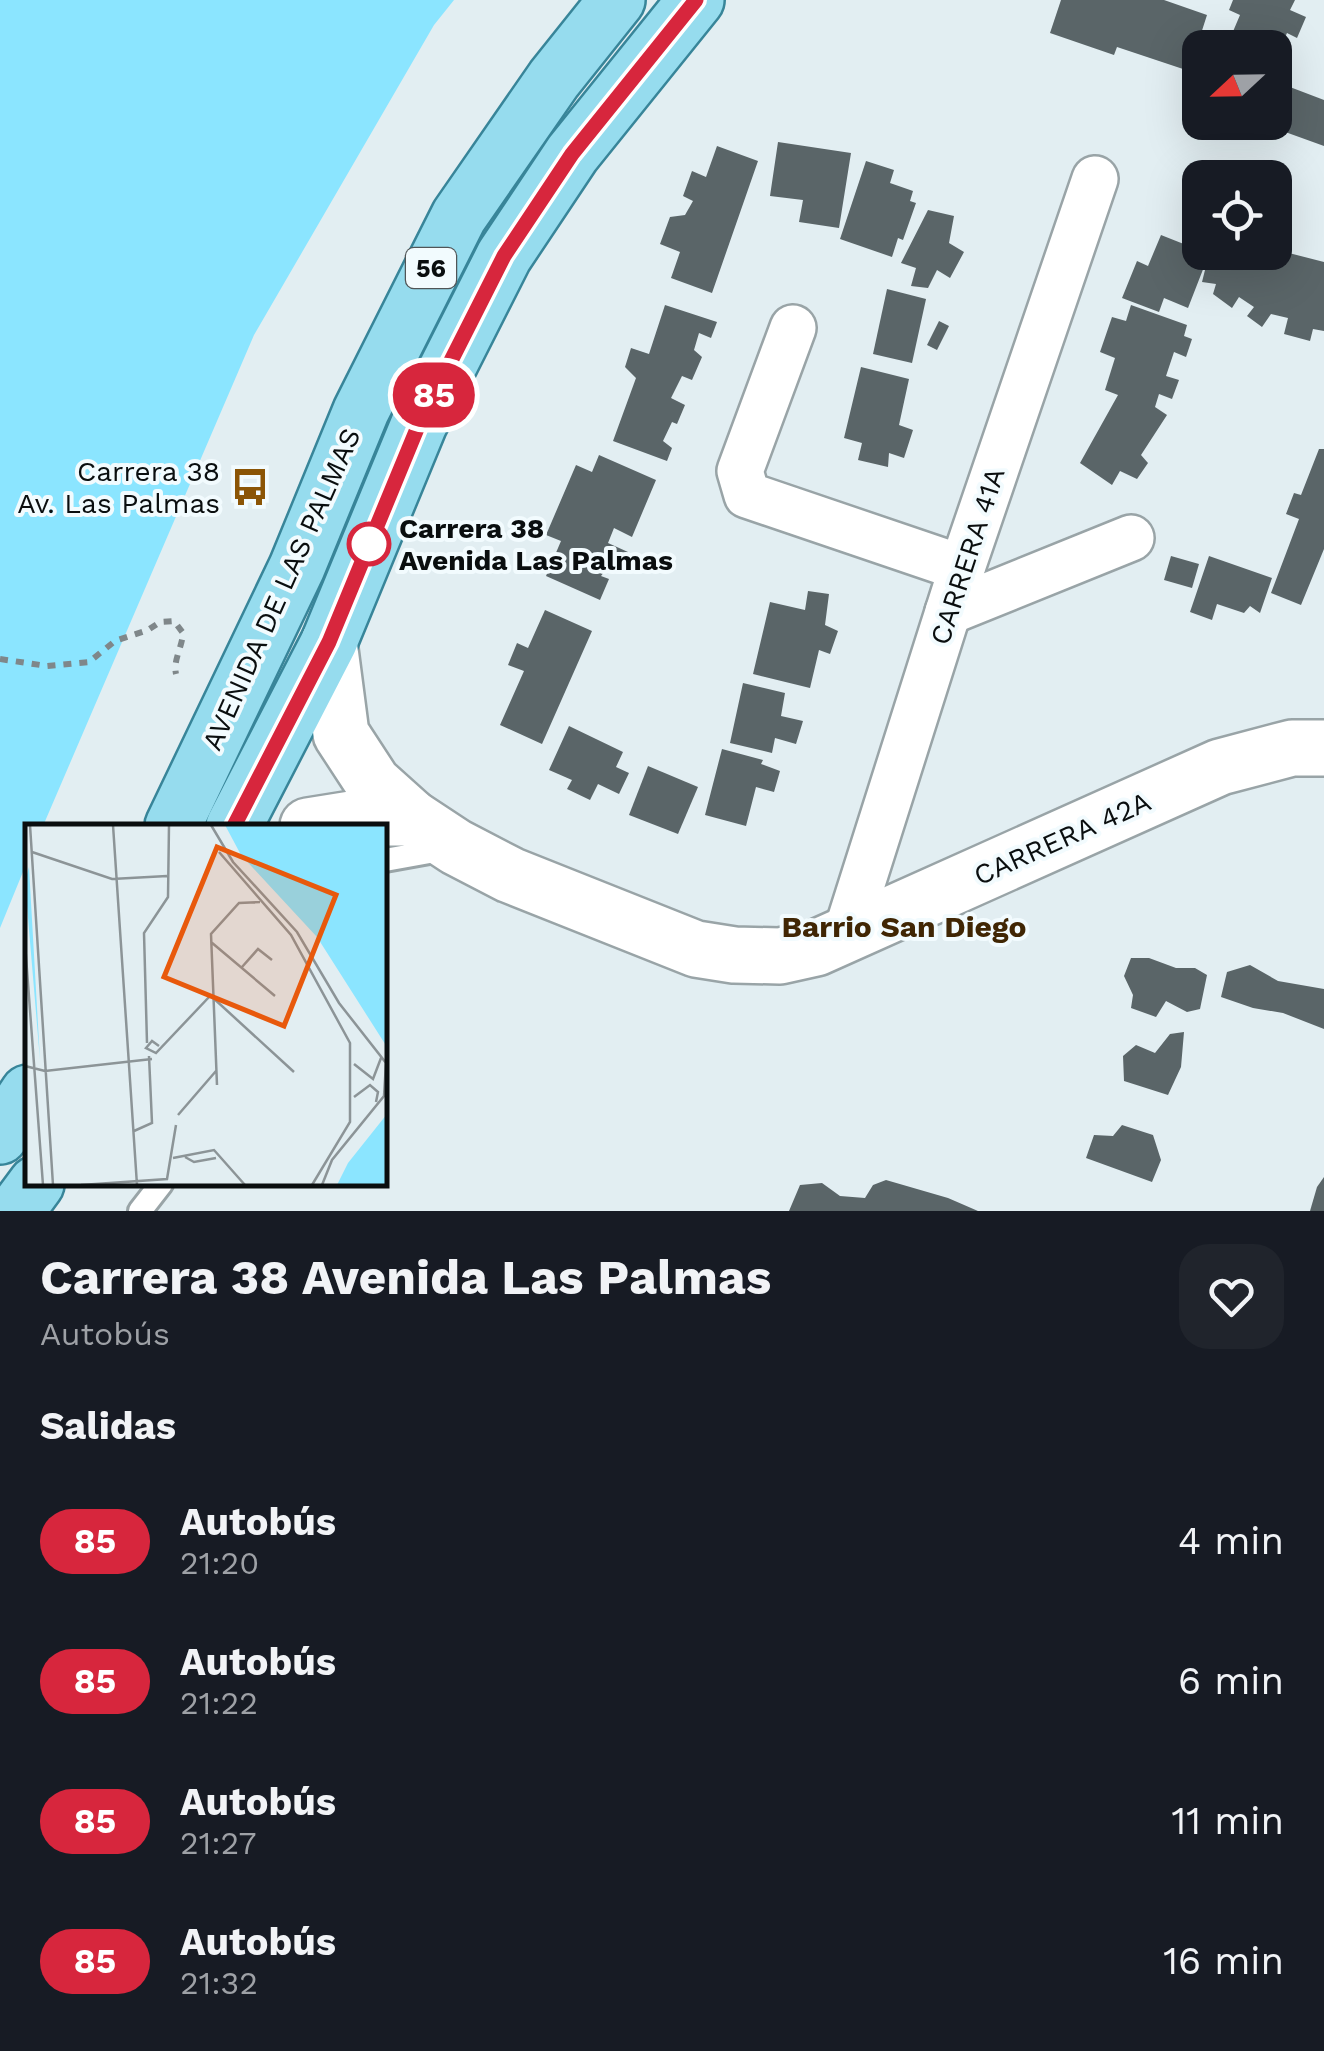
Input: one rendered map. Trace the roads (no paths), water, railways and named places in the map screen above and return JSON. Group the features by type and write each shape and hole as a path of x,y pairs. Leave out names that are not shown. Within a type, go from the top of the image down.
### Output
{"main road":[{"name":"AVENIDA DE LAS PALMAS","path":"174,824 298,566 361,411 459,216 554,78 618,0"},
{"name":"AVENIDA DE LAS PALMAS","path":"235,824 329,642 419,424 504,256 572,154 696,0"},
{"path":"0,1136 25,1098"},
{"path":"16,1211 35,1186"}],"street":[{"name":"CARRERA 41A","path":"846,934 962,568 1095,179"},
{"path":"792,328 740,471 747,495 962,568"},
{"path":"948,612 1131,538"},
{"name":"CARRERA 42A","path":"329,642 341,734 418,841"},
{"name":"CARRERA 42A","path":"388,830 696,949 780,956 816,948 1220,767 1314,743"},
{"name":"CARRERA 42A","path":"320,824 358,818 374,824"}],"lane":[{"path":"140,1211 159,1186"}],"place":[{"name":"Carrera 38 Av. Las Palmas","path":"250,487"},
{"name":"Carrera 38 Avenida Las Palmas","path":"369,544"}],"district":[{"name":"Barrio San Diego","path":"904,927"}]}
